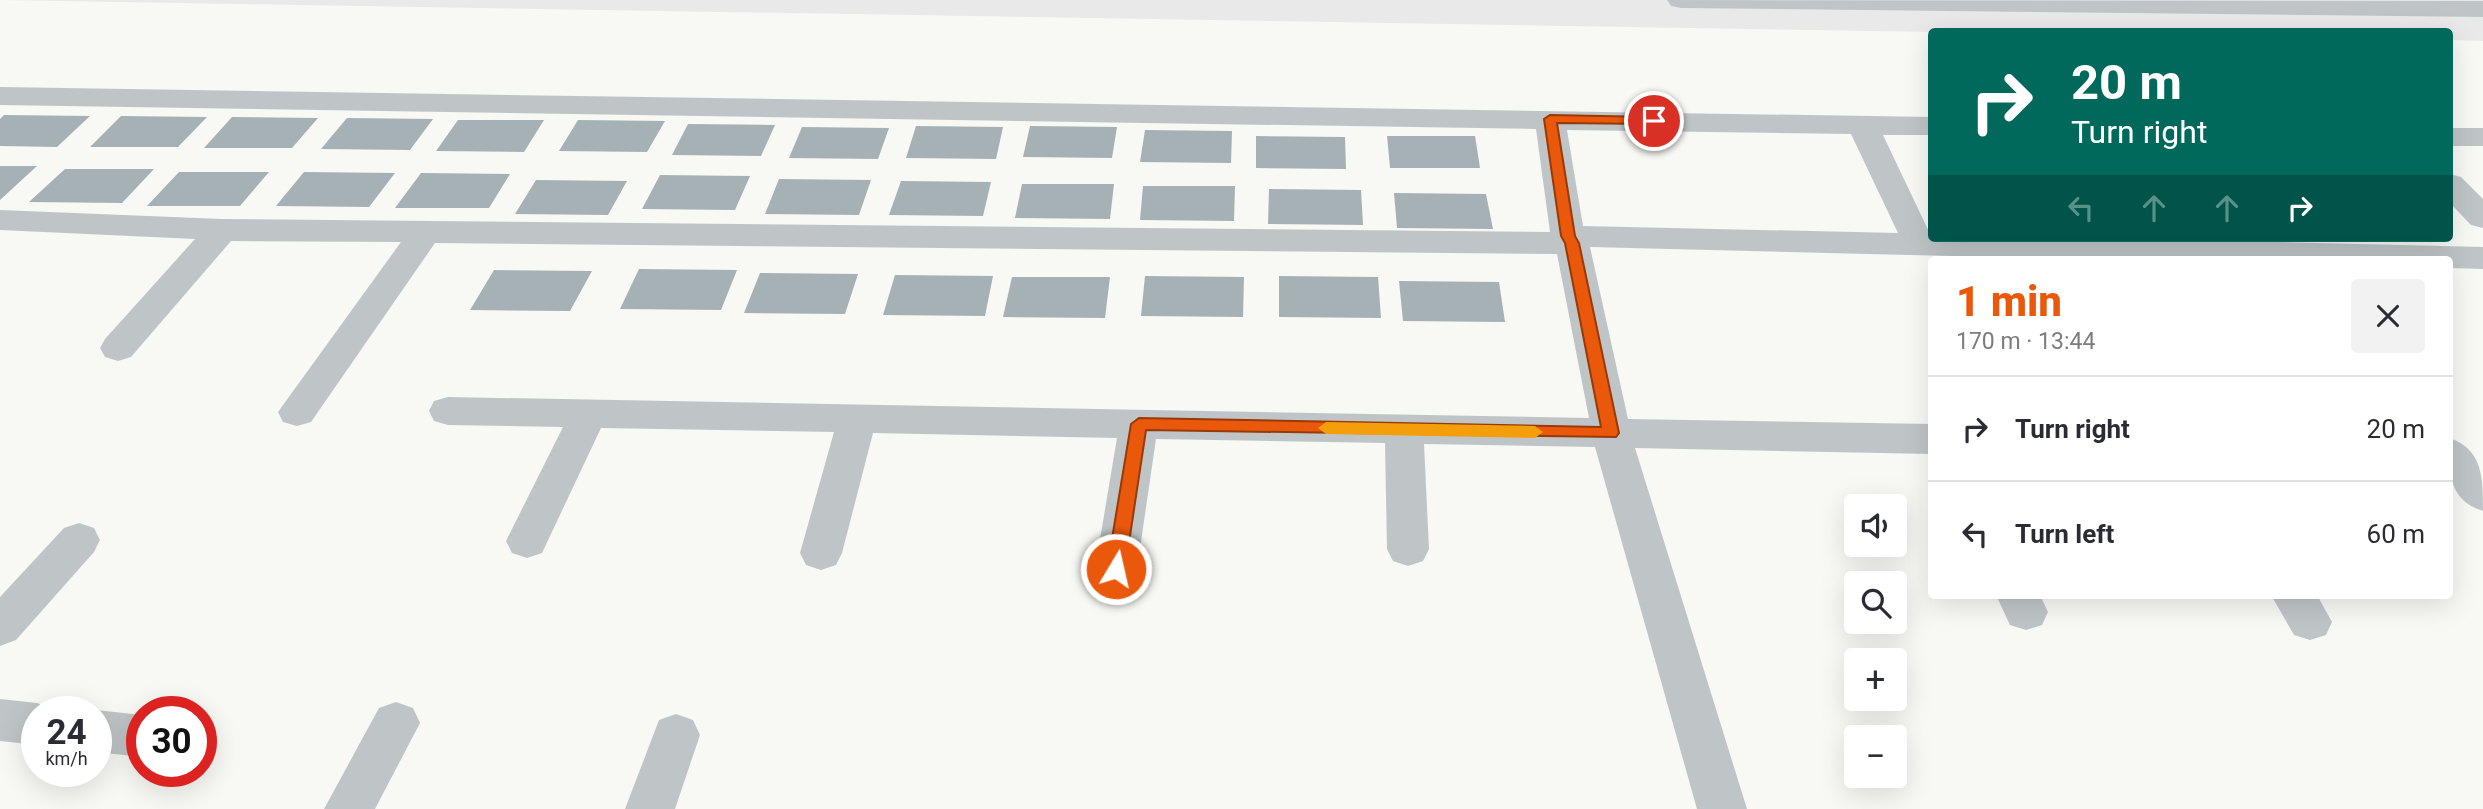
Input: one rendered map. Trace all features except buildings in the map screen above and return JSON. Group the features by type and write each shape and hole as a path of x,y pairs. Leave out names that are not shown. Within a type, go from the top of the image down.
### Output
{"street":[{"path":"1681,0 2483,9"},
{"path":"2,98 1928,126"},
{"path":"1550,119 1570,240 1611,433 1722,809"},
{"path":"1862,124 1921,244"},
{"path":"2453,137 2483,137"},
{"path":"2453,187 2483,218"},
{"path":"4,224 425,233 2218,245 2442,256"},
{"path":"118,348 222,230"},
{"path":"297,412 425,233"},
{"path":"2453,257 2483,258"},
{"path":"448,411 1928,439"},
{"path":"527,541 589,413"},
{"path":"821,553 858,418"},
{"path":"1116,569 1139,424"},
{"path":"1404,429 1408,549"},
{"path":"2453,453 2483,453"},
{"path":"2453,457 2483,495"},
{"path":"0,627 79,540"},
{"path":"0,720 21,722"},
{"path":"349,809 396,723"},
{"path":"650,809 677,735"}],"shaded area":[{"path":"0,0 2483,0 2483,41 2453,40 2453,28 1928,28 1928,32"}],"slow traffic":[{"path":"1326,428 1535,432"}],"route":[{"path":"1116,569 1139,424 1611,433 1572,243 1568,236 1550,119 1654,121"}]}
